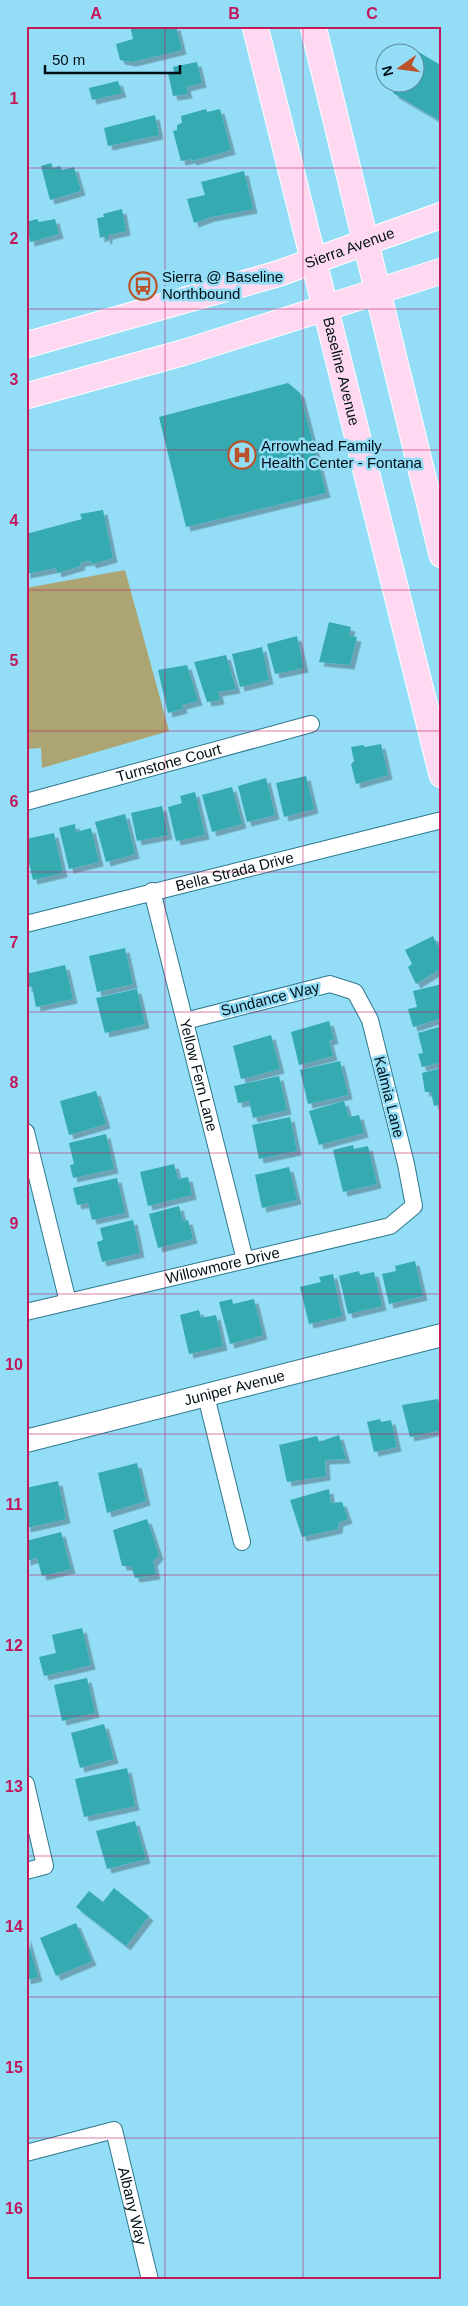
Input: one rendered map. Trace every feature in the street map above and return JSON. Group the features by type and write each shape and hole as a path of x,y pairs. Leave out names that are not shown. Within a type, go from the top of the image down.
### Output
{"main road":[{"name":"Baseline Avenue","path":"255,26 442,775"},
{"path":"313,26 442,555"},
{"name":"Sierra Avenue","path":"26,345 277,274 442,215"},
{"path":"26,396 182,353 442,271"}],"street":[{"name":"Turnstone Court","path":"26,802 311,724"},
{"name":"Bella Strada Drive","path":"26,924 442,820"},
{"name":"Yellow Fern Lane","path":"152,891 245,1260"},
{"name":"Sundance Way","path":"185,1021 330,984 355,992"},
{"name":"Kalmia Lane","path":"355,992 370,1020 406,1164 414,1206"},
{"path":"26,1132 68,1302"},
{"name":"Willowmore Drive","path":"26,1312 390,1226 414,1206"},
{"name":"Juniper Avenue","path":"26,1441 442,1334"},
{"path":"206,1396 242,1542"},
{"path":"26,1784 46,1866 26,1871"},
{"name":"Albany Way","path":"26,2152 114,2130 150,2280"}],"shaded area":[{"path":"125,570 169,731 42,768 41,748 26,749 26,588"}],"building":[{"path":"130,26 176,26 182,50 132,62 120,60 116,44 133,39"},
{"path":"426,56 442,66 442,122 393,93 426,92"},
{"path":"197,62 202,83 186,87 188,94 173,96 168,73 174,72 173,67"},
{"path":"118,81 122,93 92,100 89,88"},
{"path":"206,109 207,112 220,109 231,150 192,161 191,159 181,161 173,131 177,130 177,125 182,123 181,116"},
{"path":"155,115 159,135 108,146 104,128"},
{"path":"51,163 53,168 60,166 62,170 74,167 81,191 50,200 41,166"},
{"path":"244,171 253,209 211,217 194,223 187,199 205,195 201,182"},
{"path":"122,209 126,231 108,235 106,240 105,236 100,238 97,218 104,217 103,214"},
{"path":"37,219 39,222 55,219 59,234 30,242 26,222"},
{"name":"Arrowhead Family Health Center - Fontana","path":"288,383 300,393 326,493 186,527 159,417"},
{"path":"103,510 113,558 92,564 90,561 81,562 80,566 57,573 56,568 26,574 26,534 82,519 80,514"},
{"path":"329,622 351,627 349,636 357,637 350,665 319,662"},
{"path":"297,636 304,668 275,674 267,644"},
{"path":"262,647 269,680 240,687 232,654"},
{"path":"226,655 236,689 218,692 220,700 207,702 194,662"},
{"path":"187,665 198,701 182,705 183,709 168,713 158,670"},
{"path":"381,744 388,775 356,784 351,764 354,761 351,747"},
{"path":"306,776 314,809 284,817 276,783"},
{"path":"266,778 275,815 247,822 238,786"},
{"path":"232,787 242,824 212,832 202,795"},
{"path":"195,792 205,835 176,841 168,807 182,803 180,796"},
{"path":"162,806 168,835 137,841 131,813"},
{"path":"125,814 135,854 106,862 95,822"},
{"path":"75,824 76,832 91,828 99,862 69,869 59,828"},
{"path":"54,833 63,873 33,880 26,850 26,839"},
{"path":"433,936 442,955 442,968 416,984 408,967 412,964 405,950"},
{"path":"125,948 133,984 97,992 89,956"},
{"path":"65,965 73,999 36,1007 32,986 27,988 26,974"},
{"path":"442,984 442,1018 413,1027 408,1009 417,1007 413,991"},
{"path":"137,989 145,1024 105,1033 96,998"},
{"path":"329,1021 334,1039 329,1041 333,1056 299,1065 291,1032"},
{"path":"442,1026 442,1062 422,1067 418,1054 423,1053 418,1033"},
{"path":"271,1035 280,1069 241,1079 233,1046"},
{"path":"340,1061 348,1095 308,1104 300,1070"},
{"path":"442,1068 442,1104 434,1106 431,1092 425,1092 422,1073"},
{"path":"279,1076 287,1110 253,1118 249,1101 238,1103 234,1086"},
{"path":"96,1091 106,1124 69,1135 60,1101"},
{"path":"344,1101 349,1117 359,1115 364,1133 319,1145 309,1111"},
{"path":"290,1117 297,1151 259,1159 252,1125"},
{"path":"106,1134 114,1169 73,1178 70,1165 74,1164 69,1143"},
{"path":"353,1145 354,1149 368,1146 377,1184 343,1192 333,1150"},
{"path":"174,1164 178,1179 188,1177 192,1195 148,1206 140,1172"},
{"path":"289,1167 297,1200 262,1208 255,1175"},
{"path":"117,1178 125,1213 92,1220 88,1203 77,1205 73,1188"},
{"path":"179,1206 183,1221 188,1220 193,1239 158,1248 149,1214"},
{"path":"133,1220 140,1253 102,1262 97,1242 103,1240 100,1228"},
{"path":"415,1261 423,1296 389,1304 382,1274 396,1271 395,1266"},
{"path":"359,1271 360,1275 374,1272 382,1306 348,1314 339,1276"},
{"path":"333,1274 342,1316 309,1324 300,1287 321,1282 319,1277"},
{"path":"232,1299 233,1304 254,1299 263,1335 230,1344 219,1302"},
{"path":"199,1310 201,1318 216,1315 223,1346 189,1354 180,1315"},
{"path":"438,1399 442,1414 442,1430 410,1437 402,1405"},
{"path":"380,1419 381,1422 391,1420 397,1447 374,1452 367,1422"},
{"path":"339,1435 346,1459 325,1460 326,1476 287,1482 279,1445 317,1436 319,1442"},
{"path":"137,1463 146,1501 107,1513 98,1473"},
{"path":"58,1481 66,1519 26,1528 26,1488"},
{"path":"329,1489 331,1503 342,1502 348,1519 339,1522 338,1529 302,1537 290,1500"},
{"path":"147,1519 159,1555 153,1562 156,1575 135,1578 131,1566 122,1566 113,1530"},
{"path":"61,1532 71,1569 42,1576 37,1558 26,1561 26,1541"},
{"path":"82,1628 91,1665 44,1676 39,1657 56,1653 52,1635"},
{"path":"87,1678 95,1713 62,1721 54,1685"},
{"path":"104,1724 114,1759 80,1768 71,1733"},
{"path":"127,1768 135,1806 84,1817 75,1779"},
{"path":"135,1821 146,1859 107,1869 96,1831"},
{"path":"114,1888 149,1916 126,1946 76,1907 89,1891 103,1902"},
{"path":"76,1923 92,1961 56,1976 40,1938"},
{"path":"26,1935 38,1977 26,1980"}],"place":[{"name":"Sierra @ Baseline Northbound","path":"143,286"},
{"name":"Arrowhead Family Health Center - Fontana","path":"242,455"}]}
